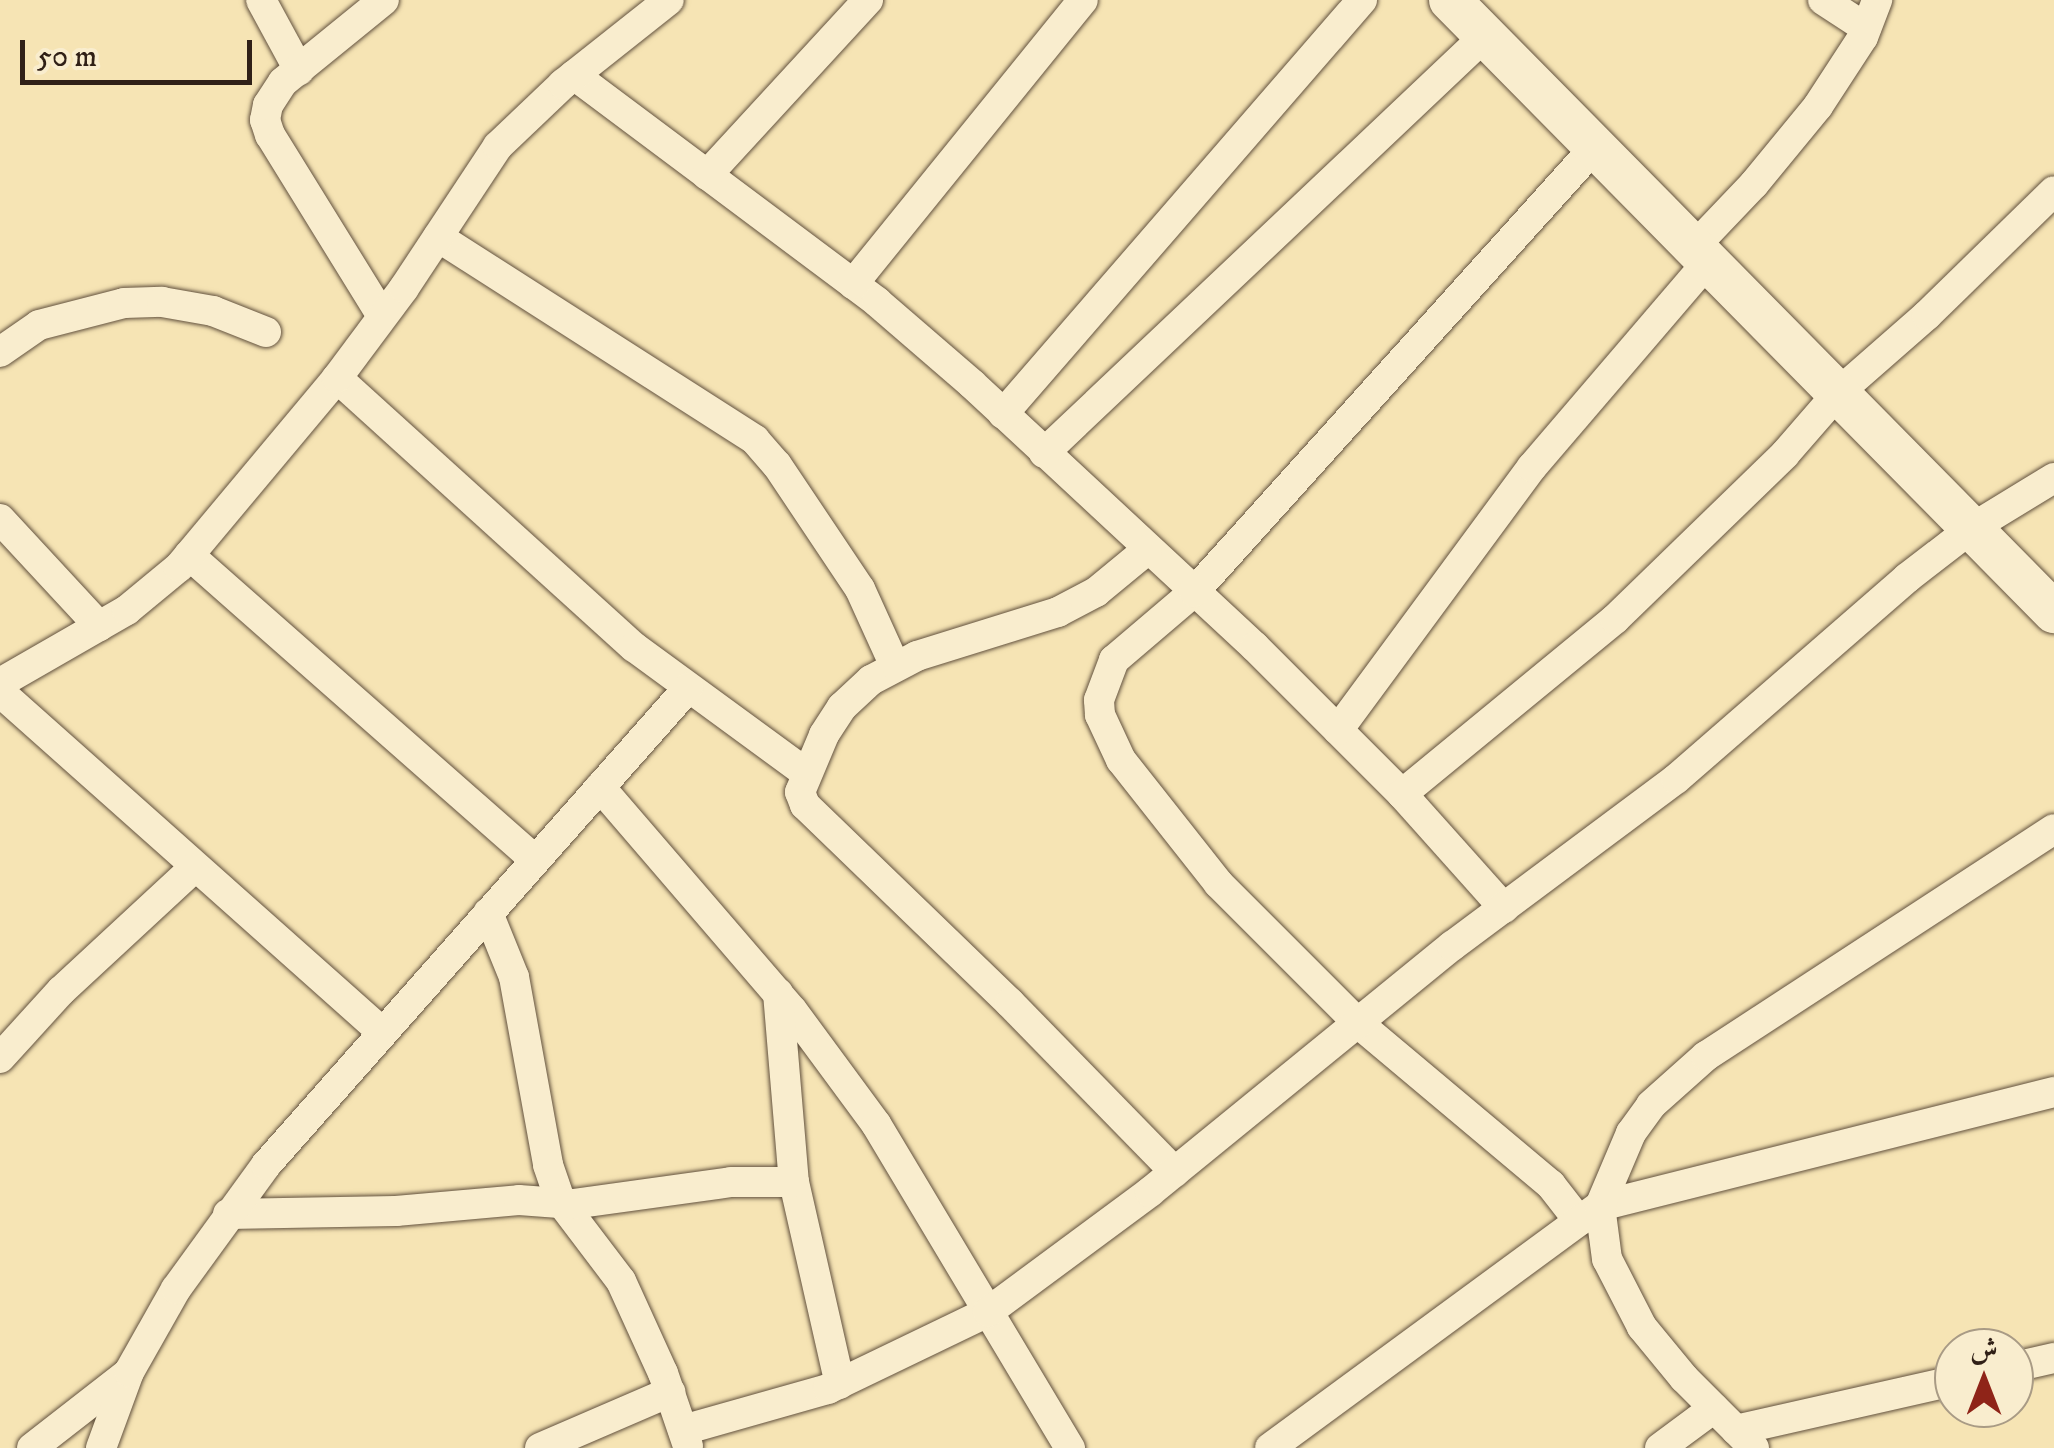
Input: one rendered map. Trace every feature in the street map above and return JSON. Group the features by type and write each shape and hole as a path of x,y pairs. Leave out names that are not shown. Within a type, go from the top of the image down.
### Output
{"street":[{"path":"261,0 299,70"},
{"path":"382,316 266,129 265,113 274,94 299,70 384,0"},
{"path":"0,683 128,610 189,555 336,378 438,238 498,146 574,75 669,0"},
{"path":"708,174 868,0"},
{"path":"854,284 1083,0"},
{"path":"1002,414 1362,0"},
{"path":"1450,0 2054,612"},
{"path":"1338,730 1532,467 1846,67 1871,14 1824,0"},
{"path":"1044,453 1485,36"},
{"path":"574,75 854,284 1002,414 1338,730 1402,794 1504,908"},
{"path":"1594,147 1194,592 1114,660 1101,687 1100,716 1121,760 1220,884 1358,1022 1590,1214 1626,1300 1684,1378 1745,1439 1934,1387"},
{"path":"1402,794 1615,619 1785,454 1838,393 1927,315 2054,191"},
{"path":"438,238 755,440 778,464 860,589 894,666"},
{"path":"0,352 39,325 124,303 162,302 213,311 266,332"},
{"path":"336,378 634,648 806,773"},
{"path":"488,913 514,977 548,1165 561,1202 620,1280 670,1392 686,1439 840,1384 988,1312 1174,1172 1504,908 1676,779 1906,578 1972,528 2054,478"},
{"path":"0,519 98,626"},
{"path":"1147,550 1096,592 1058,612 894,666 856,691 842,707 806,773 800,792 805,805 1010,1004 1174,1172"},
{"path":"189,555 536,860"},
{"path":"101,1448 129,1372 176,1289 228,1214 382,1032 688,688"},
{"path":"0,692 382,1032"},
{"path":"600,786 778,993 876,1124 1070,1448"},
{"path":"1590,1214 1631,1133 1651,1106 1689,1070 2054,829"},
{"path":"0,1058 61,990 194,868"},
{"path":"778,993 794,1182 840,1384"},
{"path":"1270,1448 1590,1214 2054,1092"},
{"path":"228,1214 396,1210 518,1200 605,1202 731,1182 794,1182"},
{"path":"32,1448 129,1372"},
{"path":"540,1448 670,1392"},
{"path":"1660,1448 1714,1408"}]}
